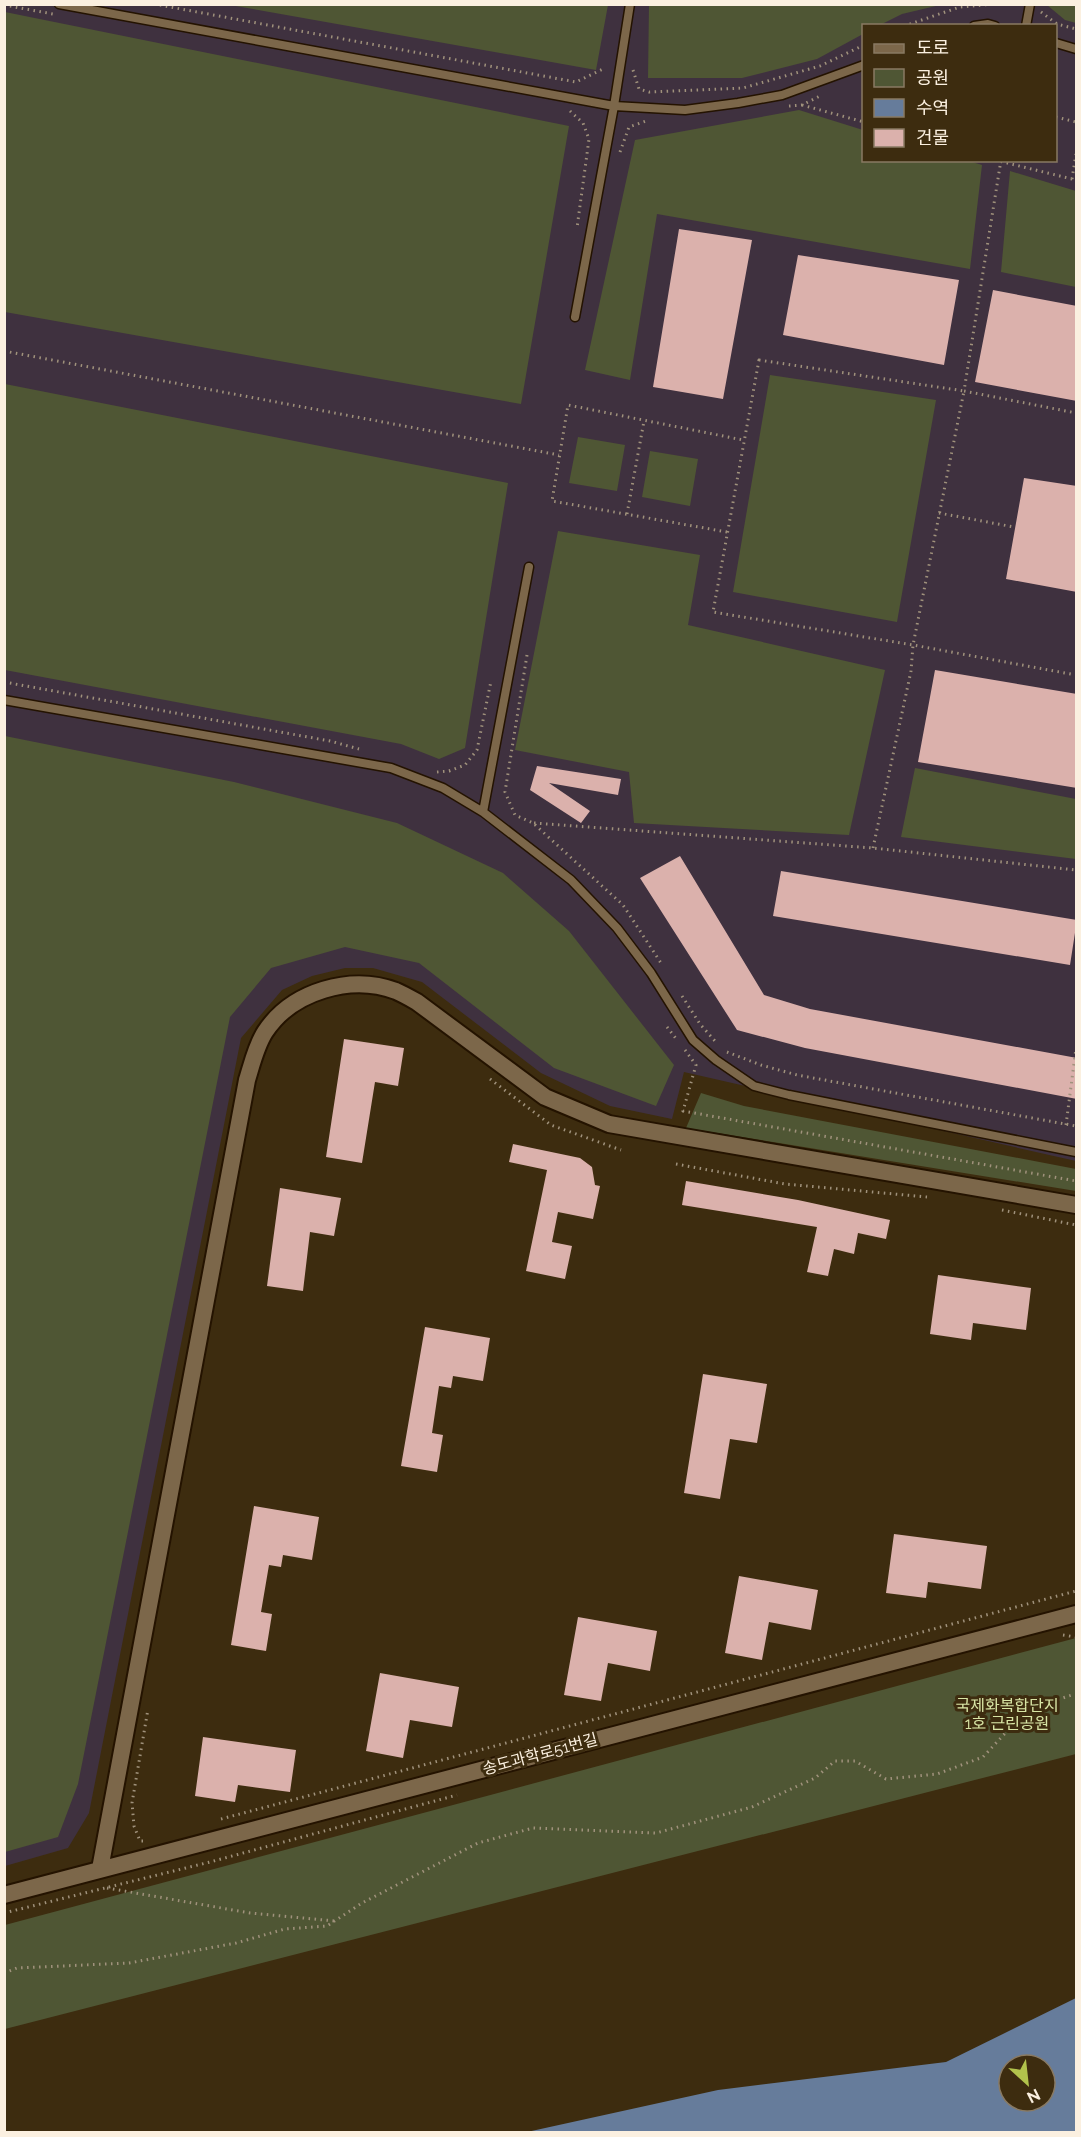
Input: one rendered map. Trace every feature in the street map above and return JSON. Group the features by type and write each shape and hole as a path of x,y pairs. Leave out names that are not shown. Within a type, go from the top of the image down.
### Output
{"street":[{"path":"100,1869 247,1080 254,1055 264,1033 279,1014 299,1000 344,985 371,986 395,991 417,1002 544,1097 609,1124 1077,1205"},
{"name":"송도과학로51번길","path":"4,1895 1077,1614"}],"lane":[{"path":"59,4 614,106 685,110 738,103 782,95 862,66"},
{"path":"575,317 614,106 630,4"},
{"path":"1026,24 1030,4"},
{"path":"1057,43 1077,48"},
{"path":"483,812 529,567"},
{"path":"4,700 391,768 443,788 483,812 571,880 624,937 651,973 693,1040 716,1060 754,1086 789,1095 1077,1152"}],"path":[{"path":"154,4 576,82 603,69"},
{"path":"910,24 960,7 995,4"},
{"path":"4,5 54,15"},
{"path":"1041,5 1040,12 1057,24 1077,29"},
{"path":"633,70 639,89 649,92 743,88 820,66 862,46"},
{"path":"779,108 802,105 862,121"},
{"path":"570,111 583,123 589,139 576,237"},
{"path":"1057,117 1077,122"},
{"path":"618,158 629,127 645,121 656,121"},
{"path":"1005,162 1074,180 1077,153"},
{"path":"873,848 911,671 913,645 964,391 1001,162"},
{"path":"4,351 559,455"},
{"path":"1077,413 964,391 759,360 713,612 1077,675"},
{"path":"727,532 552,501 568,405 744,440"},
{"path":"627,514 644,421"},
{"path":"939,513 1014,527"},
{"path":"527,654 505,792 515,815 533,823 873,848 1077,870"},
{"path":"432,773 449,771 465,765 477,750 491,681"},
{"path":"4,682 330,741 361,749"},
{"path":"667,1027 696,1065 683,1111 1077,1181"},
{"path":"1066,1125 1077,1048"},
{"path":"761,1065 797,1075 1077,1126"},
{"path":"485,1075 551,1125 621,1150"},
{"path":"676,1164 785,1184 930,1198"},
{"path":"998,1210 1077,1225"},
{"path":"219,1820 1077,1591"},
{"path":"1062,1635 1077,1637"},
{"path":"4,1973 17,1968 129,1963 236,1944 285,1929 327,1926 362,1904 478,1843 533,1828 656,1833 752,1807 815,1778 835,1761 855,1761 886,1779 937,1774 983,1757 1010,1728 1035,1707 1077,1695"},
{"path":"150,1698 132,1803 134,1826 140,1841 152,1838"},
{"path":"106,1888 250,1912 335,1921"}],"shaded area":[{"path":"5,5 1076,5 1076,1161 684,1072 672,1119 610,1106 541,1073 422,982 373,968 345,968 312,976 282,990 241,1038 89,1813 68,1848 5,1866"}],"green space":[{"path":"649,4 940,5 902,14 882,24 862,24 862,35 817,59 742,78 648,78"},
{"path":"230,5 608,5 596,70"},
{"path":"1047,5 1076,5 1076,23 1065,20"},
{"path":"5,12 569,126 521,404 5,312"},
{"path":"799,110 862,130 862,162 972,162 982,165 970,269 657,214 630,380 585,370 635,140"},
{"path":"1010,171 1076,191 1076,287 1001,272"},
{"path":"770,375 936,400 897,622 733,592"},
{"path":"5,384 508,483 465,748 439,759 401,744 5,670"},
{"path":"578,437 625,445 617,491 569,483"},
{"path":"650,451 698,459 690,506 642,497"},
{"path":"558,531 700,555 688,625 885,670 849,835 634,823 629,772 515,750"},
{"path":"5,736 234,782 397,823 503,873 569,931 674,1065 656,1106 554,1068 419,963 345,947 271,968 230,1017 78,1784 58,1837 5,1852"},
{"path":"915,768 1076,799 1076,859 901,837"},
{"path":"701,1093 744,1106 1076,1169 1076,1191 686,1128"},
{"name":"국제화복합단지 1호 근린공원","path":"1076,1638 1076,1754 5,2029 5,1925"}],"water":[{"path":"1076,1998 1076,2132 527,2132 718,2090 946,2062"}],"building":[{"path":"679,229 752,240 723,399 653,387"},
{"path":"798,255 959,280 944,365 783,335"},
{"path":"993,290 1077,306 1077,401 975,382"},
{"path":"1024,478 1077,486 1077,592 1006,579"},
{"path":"935,670 1077,694 1077,788 918,762"},
{"path":"537,766 621,779 618,795 549,783 590,811 581,823 530,790"},
{"path":"680,856 764,995 810,1009 1077,1058 1077,1099 805,1048 737,1030 640,878"},
{"path":"781,871 1077,920 1070,965 773,916"},
{"path":"344,1039 404,1048 398,1086 375,1082 362,1163 326,1157"},
{"path":"513,1144 580,1158 592,1167 595,1185 600,1186 593,1219 558,1212 552,1242 572,1246 565,1279 526,1271 547,1170 509,1162"},
{"path":"686,1181 798,1200 890,1220 886,1239 858,1233 854,1254 834,1249 828,1276 807,1272 817,1227 682,1205"},
{"path":"280,1188 341,1198 334,1236 310,1232 303,1291 267,1286"},
{"path":"938,1275 1031,1288 1026,1330 973,1323 971,1340 930,1334"},
{"path":"425,1327 490,1338 483,1381 453,1376 451,1388 439,1386 432,1433 443,1435 437,1472 401,1466"},
{"path":"703,1374 767,1384 757,1443 730,1439 720,1499 684,1493"},
{"path":"254,1506 319,1517 312,1560 283,1555 281,1567 269,1565 261,1612 272,1614 266,1651 231,1645"},
{"path":"894,1534 987,1546 981,1589 928,1582 926,1598 886,1593"},
{"path":"739,1576 818,1590 811,1630 769,1622 762,1660 725,1653"},
{"path":"578,1617 657,1631 650,1671 608,1663 601,1701 564,1695"},
{"path":"380,1673 459,1687 452,1727 410,1720 403,1758 366,1751"},
{"path":"203,1737 296,1750 290,1792 238,1785 235,1802 195,1796"}]}
